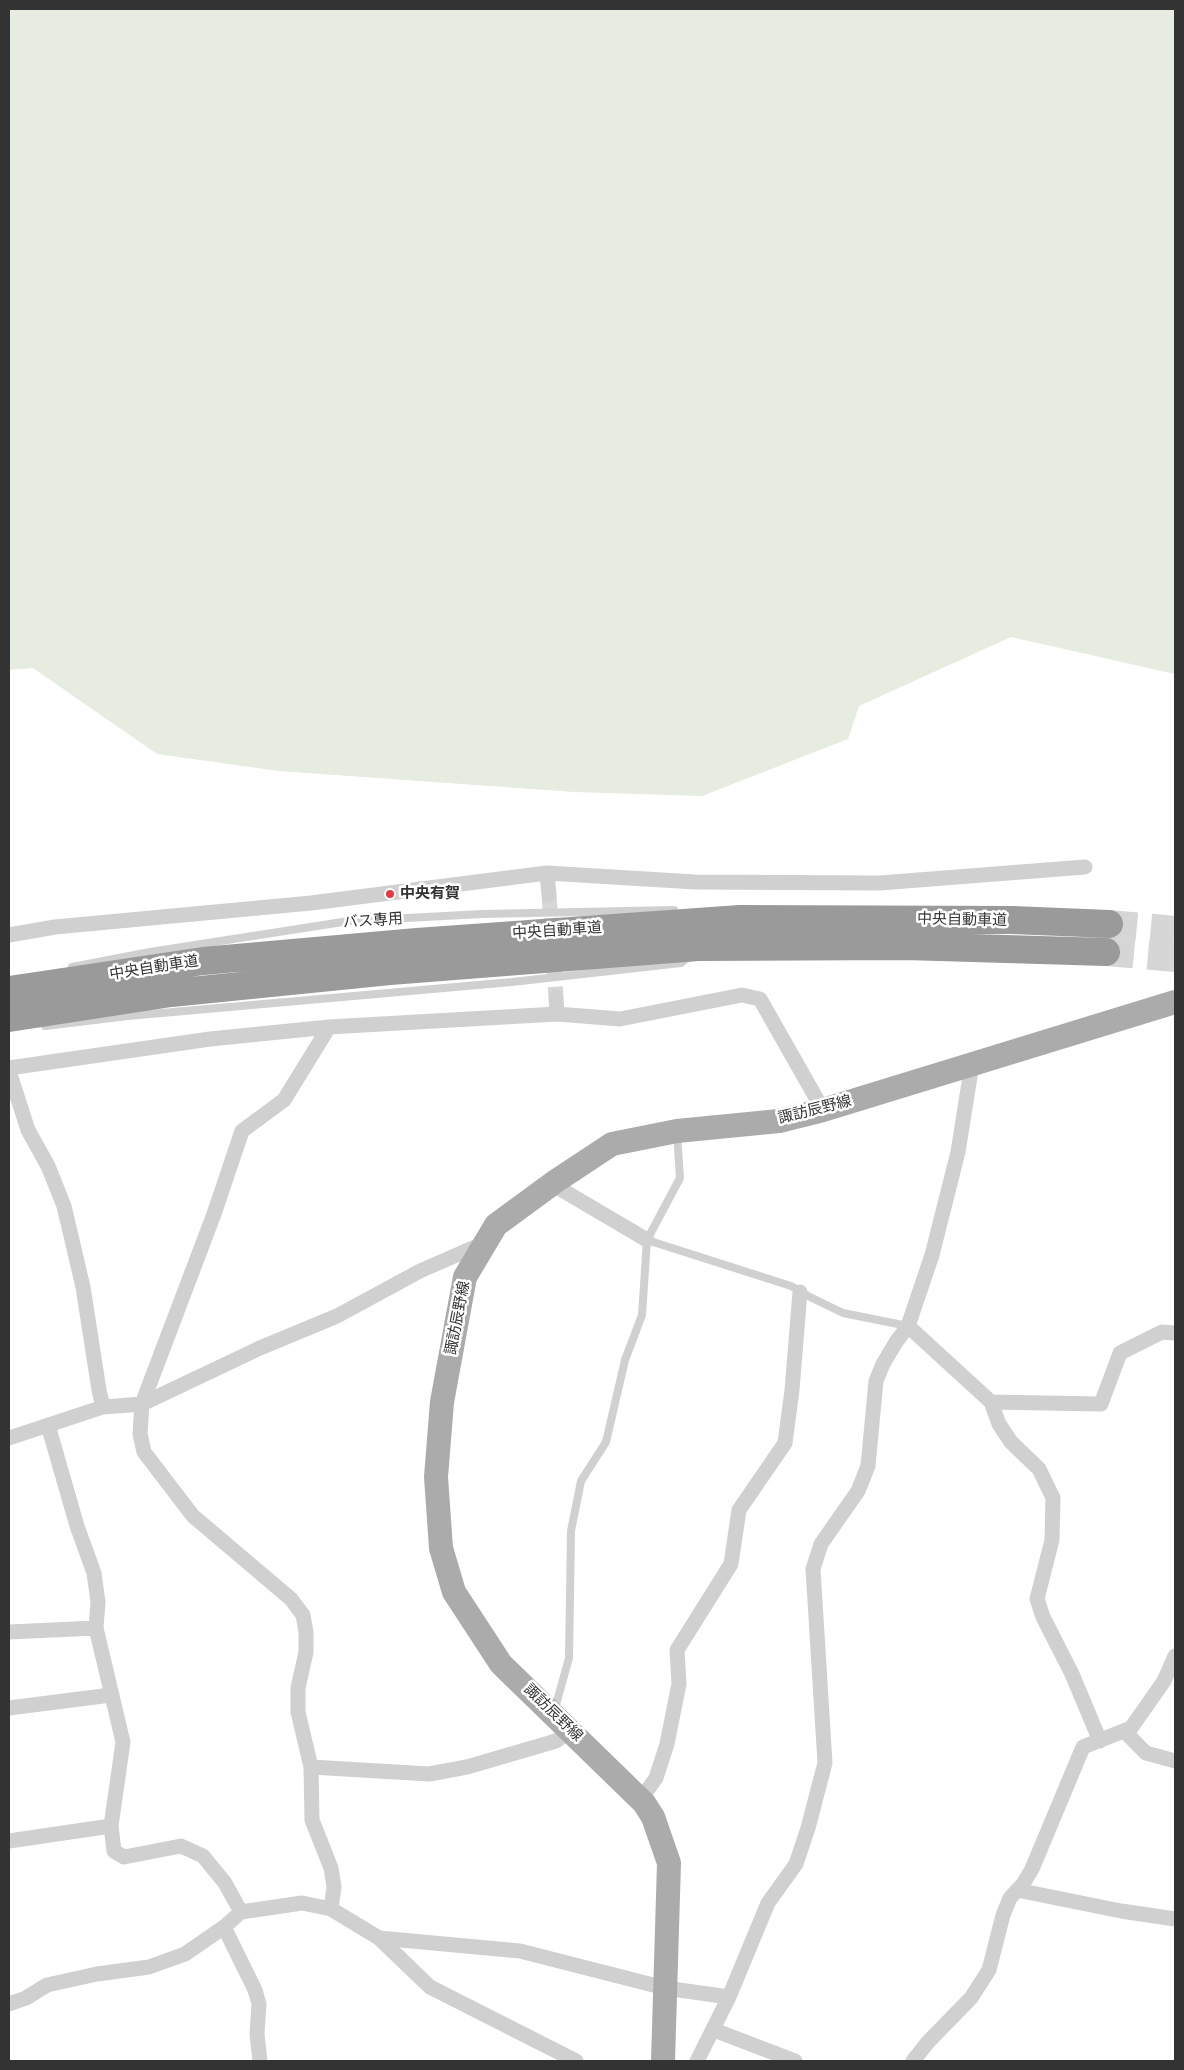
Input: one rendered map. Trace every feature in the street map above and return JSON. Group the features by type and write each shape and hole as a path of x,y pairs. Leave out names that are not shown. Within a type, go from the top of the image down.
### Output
{"highway":[{"name":"中央自動車道","path":"9,990 203,961 456,939 740,919 1012,920 1109,924"},
{"name":"中央自動車道","path":"9,1018 171,993 390,971 698,947 906,946 1106,952"}],"main road":[{"name":"諏訪辰野線","path":"663,2061 669,1863 653,1817 641,1800 501,1664 454,1592 441,1548 436,1477 442,1402 465,1277 496,1225 552,1184 612,1144 677,1131 779,1121 823,1110 1175,1002"}],"street":[{"path":"9,935 55,927 312,903 547,872 695,882 880,883 1085,867"},
{"path":"547,872 549,895"},
{"path":"103,1407 83,1287 64,1206 48,1166 28,1130 9,1069 210,1039 330,1026 557,1014 620,1019 742,995 760,999 823,1110"},
{"path":"556,997 557,1014"},
{"path":"330,1026 284,1100 242,1131 214,1214 142,1404 140,1434 144,1452 192,1516 291,1599 303,1615 306,1632 306,1652 298,1688 298,1712 311,1767 312,1820 330,1868 334,1888 330,1909"},
{"path":"697,2061 729,1997 768,1903 796,1864 808,1828 825,1763 813,1569 821,1544 858,1491 868,1466 876,1380 896,1342 908,1326 932,1255 958,1152 972,1064"},
{"path":"552,1184 648,1240"},
{"path":"9,1438 103,1407 142,1404 260,1348 337,1316 420,1271 486,1242"},
{"path":"641,1800 656,1778 667,1744 679,1684 677,1650 731,1564 739,1510 785,1444 792,1390 800,1292"},
{"path":"908,1326 990,1402 999,1424 1011,1442 1039,1469 1052,1498 1052,1540 1037,1599 1043,1618 1072,1674 1100,1741"},
{"path":"990,1402 1101,1404 1120,1353 1162,1332 1175,1333"},
{"path":"48,1425 77,1526 94,1573 98,1602 96,1628 123,1742 111,1826 114,1851 124,1857 181,1846 203,1856 225,1883 241,1912"},
{"path":"9,1632 96,1628"},
{"path":"913,2061 928,2042 967,2003 989,1970 1003,1915 1010,1898 1018,1890 1032,1869 1083,1746 1131,1728 1164,1681 1175,1656"},
{"path":"9,1708 111,1695"},
{"path":"311,1767 429,1774 467,1767 556,1741 571,1731"},
{"path":"1124,1731 1146,1753 1175,1761"},
{"path":"9,1841 111,1826"},
{"path":"1018,1890 1121,1911 1175,1919"},
{"path":"9,2004 26,1998 47,1985 97,1974 149,1966 185,1954 224,1927 241,1912 296,1903 330,1909 379,1938 430,1987 576,2061"},
{"path":"224,1927 255,1990 259,2004 257,2034 260,2061"},
{"path":"379,1938 520,1951 665,1988 729,1997"},
{"path":"714,2030 795,2061"}],"lane":[{"name":"バス専用","path":"65,968 150,952 349,921 483,914 678,910"},
{"path":"706,912 740,919"},
{"path":"38,1027 128,1016 512,982 682,963 698,947"},
{"path":"554,1714 570,1658 571,1531 581,1482 606,1442 625,1360 642,1316 648,1240 680,1178 677,1131"},
{"path":"648,1240 791,1286 842,1313 908,1326"}],"shaded area":[{"path":"9,9 1175,9 1175,674 1011,637 859,706 848,739 702,796 574,792 279,771 157,754 33,668 9,670"}],"tunnel":[{"path":"549,895 556,997"},
{"path":"1109,924 1175,930"},
{"path":"1106,952 1175,958"}],"place":[{"name":"中央有賀","path":"390,894"}]}
